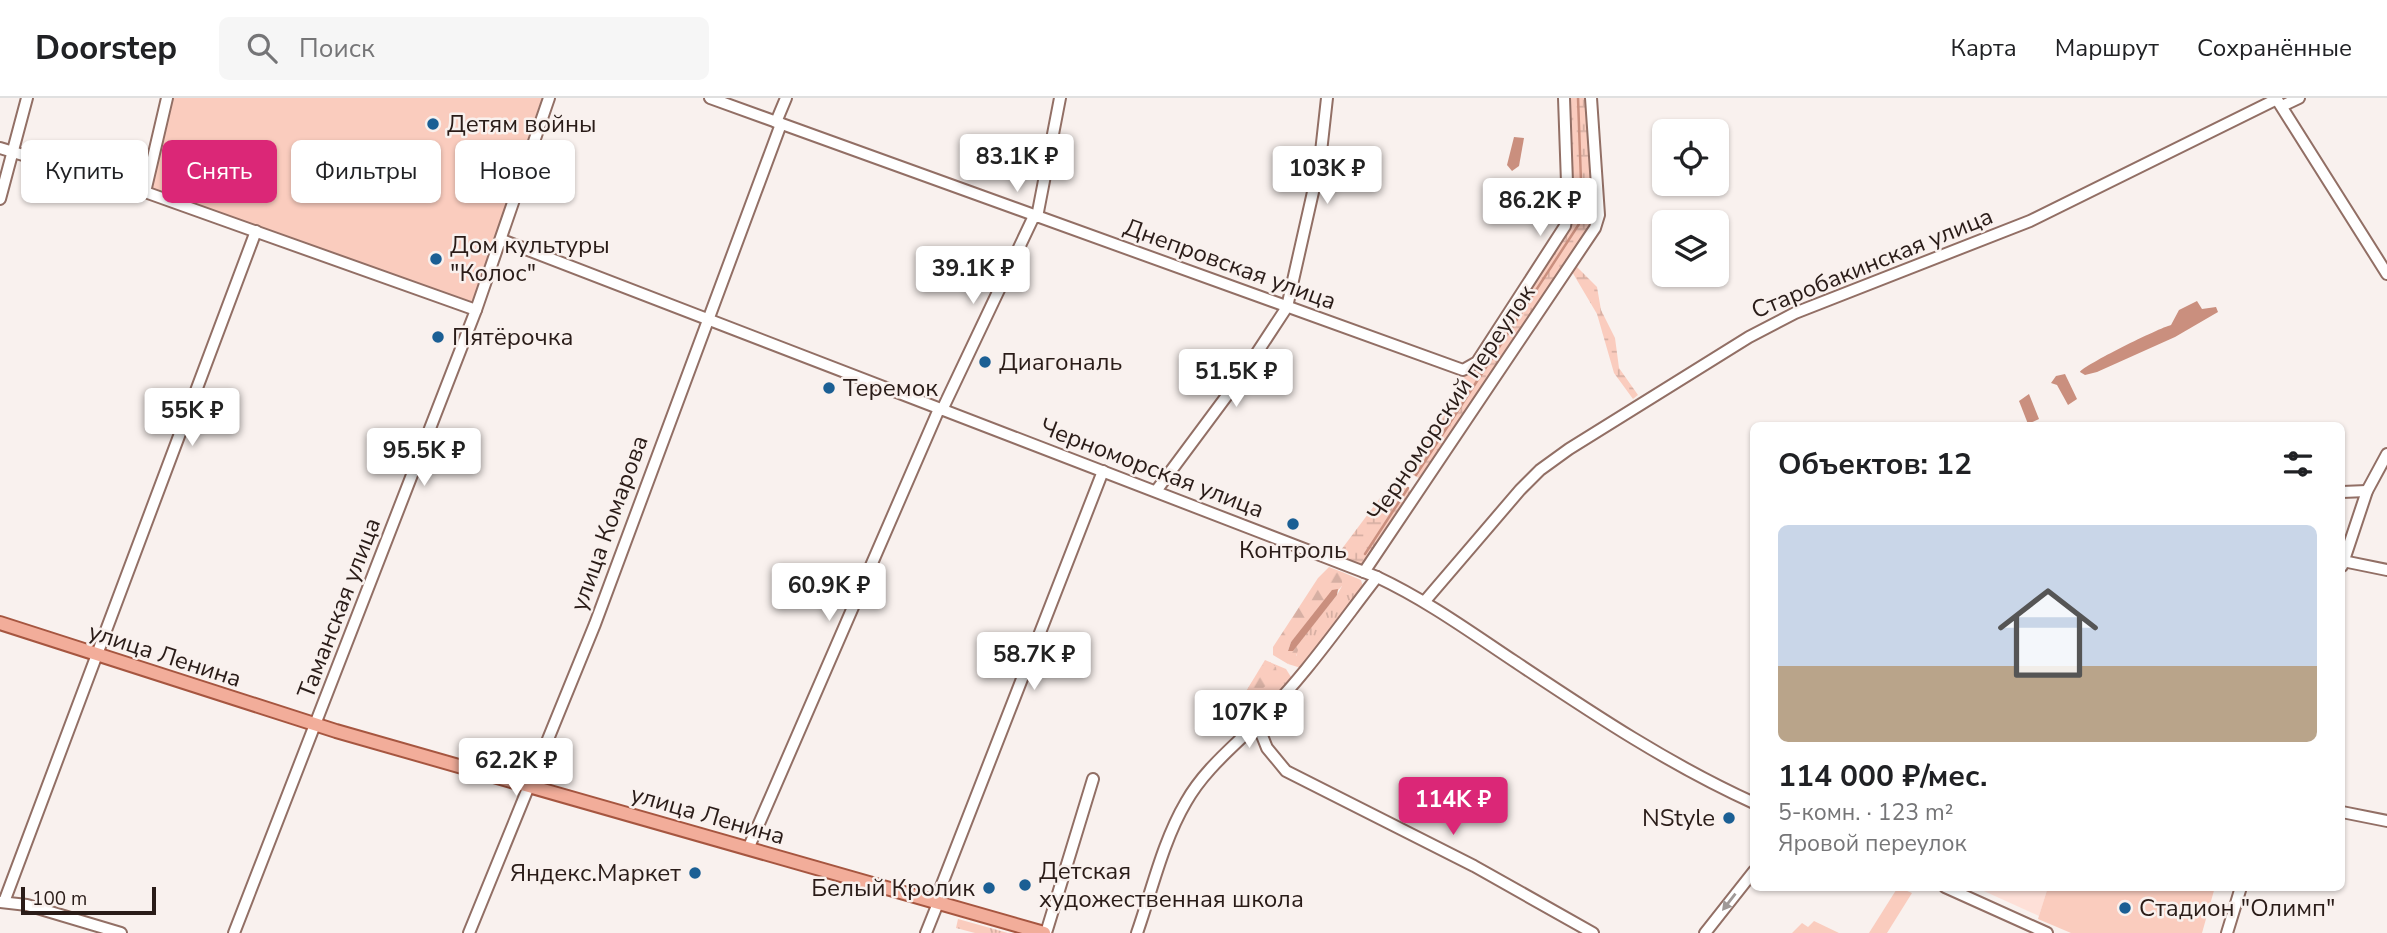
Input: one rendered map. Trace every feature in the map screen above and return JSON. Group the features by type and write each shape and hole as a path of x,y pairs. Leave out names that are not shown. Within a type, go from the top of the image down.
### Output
{"main road":[{"name":"улица Ленина","path":"0,623 317,725 1045,933"}],"street":[{"path":"0,199 27,98"},
{"path":"148,179 167,98"},
{"name":"Таманская улица","path":"234,933 476,310 549,98"},
{"name":"Днепровская улица","path":"710,98 1459,370 1477,362 1565,226 1568,211 1564,98"},
{"name":"улица Комарова","path":"469,933 595,624 710,319 786,98"},
{"path":"748,849 941,410 1035,217 1060,98"},
{"path":"1156,491 1242,374 1287,307 1320,161 1327,98"},
{"name":"Черноморский переулок","path":"1364,572 1595,228 1599,215 1591,98"},
{"name":"Старобакинская улица","path":"1425,601 1540,470 1569,449 1749,337 1795,313 2030,221 2279,101 2298,98"},
{"path":"2279,101 2387,274"},
{"path":"0,148 21,155"},
{"path":"148,193 476,310"},
{"path":"121,933 27,905 2,902 98,655 256,230"},
{"name":"Черноморская улица","path":"502,240 1377,577 1425,601 1639,744 1691,774 1750,801"},
{"path":"2345,554 2367,491 2387,454"},
{"path":"926,933 1103,471"},
{"path":"2345,492 2367,491"},
{"path":"2345,563 2387,570"},
{"path":"1138,933 1187,800 1219,759 1257,723 1377,577"},
{"path":"1257,723 1267,748 1286,771 1474,866 1592,933"},
{"path":"1045,933 1093,779"},
{"path":"2345,813 2387,821"},
{"path":"1705,933 1750,876"},
{"path":"1954,891 2047,933"},
{"path":"2227,933 2240,891"}],"shaded area":[{"path":"1514,137 1524,138 1519,166 1512,171 1507,165"},
{"path":"2197,301 2202,309 2216,307 2218,312 2175,337 2097,372 2085,375 2080,372 2122,347 2171,325 2179,310"},
{"path":"2065,374 2077,399 2068,405 2057,385 2051,383 2056,376"},
{"path":"2029,394 2039,419 2027,422 2019,401"},
{"path":"1338,589 1337,595 1293,651 1288,651 1291,642 1332,590"},
{"path":"1984,891 2047,891 2039,916"}],"green space":[{"path":"172,98 542,98 527,140 455,140 455,203 508,204 473,302 187,203 277,203 277,140 162,140 162,194 150,190"},
{"path":"1567,98 1587,98 1592,223 1419,478 1413,475 1412,467 1463,384 1464,373 1567,227"},
{"path":"1574,264 1597,287 1601,310 1615,338 1619,368 1638,395 1633,399 1614,373 1597,314 1571,270"},
{"path":"1403,480 1411,492 1364,566 1343,557 1341,550 1380,498 1388,499 1398,482"},
{"path":"1329,567 1342,572 1342,586 1291,642 1288,651 1296,646 1298,650 1295,660 1288,664 1273,655 1273,647 1318,578"},
{"path":"1342,572 1361,580 1363,587 1301,668 1288,664 1297,655 1296,646 1337,595 1342,586"},
{"path":"1265,660 1286,669 1291,677 1256,719 1246,724 1239,703"},
{"path":"1270,662 1276,667 1277,675 1260,691 1255,714 1247,717 1243,703 1245,697 1264,664"},
{"path":"1895,891 1912,893 1887,933 1869,933"},
{"name":"Стадион \"Олимп\"","path":"2047,891 2214,891 2202,933 2071,933 2038,919"},
{"path":"958,919 1008,933 975,933 956,928"},
{"path":"1814,921 1839,933 1792,933 1802,923 1808,927"}],"waterway":[{"path":"1416,475 1579,224 1582,209 1578,98"},
{"path":"1365,554 1408,488"}],"place":[{"name":"Детям войны","path":"433,124"},
{"name":"Дом культуры \"Колос\"","path":"436,259"},
{"name":"Пятёрочка","path":"438,337"},
{"name":"Диагональ","path":"985,362"},
{"name":"Теремок","path":"829,388"},
{"name":"Контроль","path":"1293,524"},
{"name":"NStyle","path":"1729,818"},
{"name":"Яндекс.Маркет","path":"695,873"},
{"name":"Детская художественная школа","path":"1025,885"},
{"name":"Белый Кролик","path":"989,888"},
{"name":"Стадион \"Олимп\"","path":"2125,908"}]}
